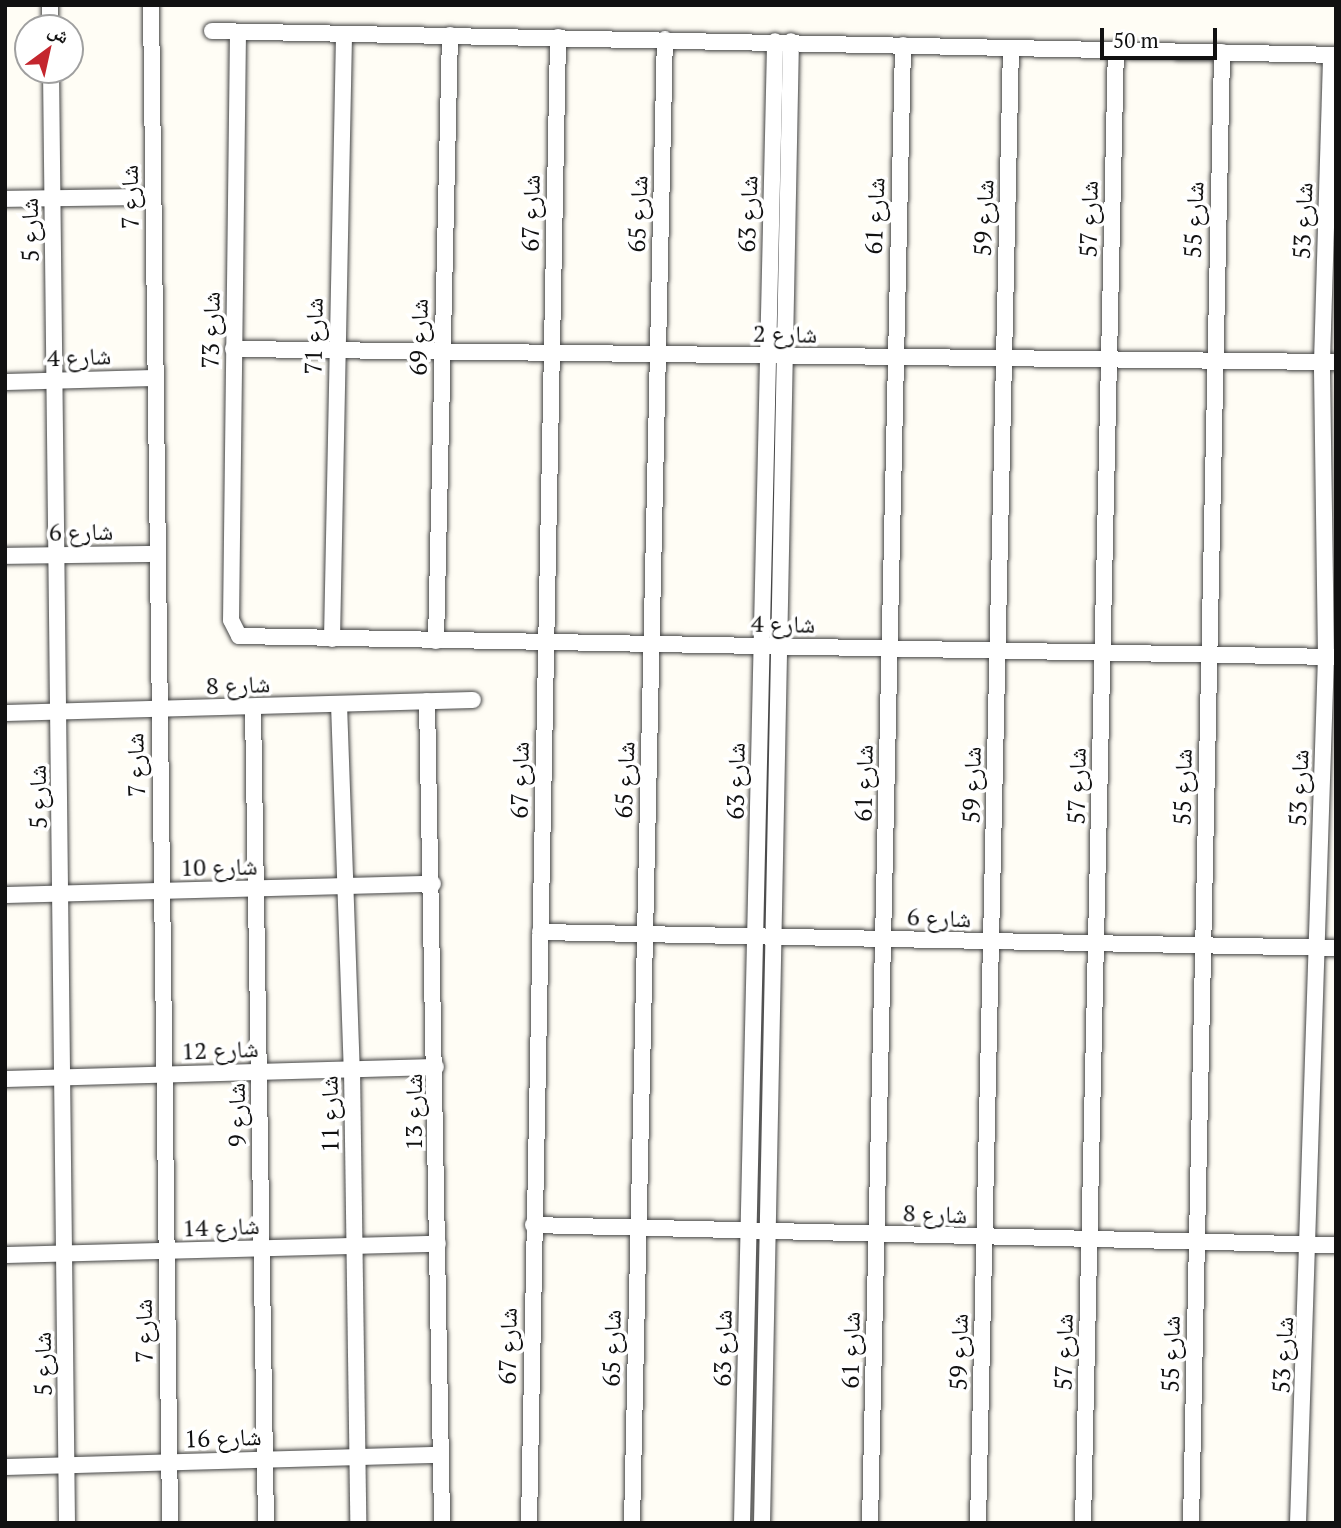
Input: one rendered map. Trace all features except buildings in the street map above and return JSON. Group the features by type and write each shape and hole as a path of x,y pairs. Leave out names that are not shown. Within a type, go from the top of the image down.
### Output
{"street":[{"name":"شارع 7","path":"151,5 157,710 166,1074 170,1523"},
{"path":"212,31 783,41 1333,55"},
{"name":"شارع 73","path":"232,629 238,32"},
{"name":"شارع 71","path":"332,639 344,34"},
{"name":"شارع 69","path":"436,640 450,36"},
{"name":"شارع 67","path":"529,1523 558,37"},
{"name":"شارع 65","path":"632,1523 665,39"},
{"name":"شارع 63","path":"742,1523 766,356 781,127 783,41"},
{"name":"شارع 61","path":"870,1523 903,45"},
{"name":"شارع 59","path":"978,1523 1011,48"},
{"name":"شارع 57","path":"1083,1523 1116,49"},
{"name":"شارع 55","path":"1191,1523 1213,361 1222,52"},
{"name":"شارع 53","path":"1298,1523 1310,1244 1317,947 1331,657 1329,362 1333,55"},
{"name":"شارع 5","path":"51,84 67,1523"},
{"name":"شارع 63","path":"762,1523 786,356 781,127"},
{"path":"5,199 152,197"},
{"name":"شارع 2","path":"233,349 1329,362"},
{"name":"شارع 4","path":"5,382 155,378"},
{"name":"شارع 6","path":"5,556 157,554"},
{"name":"شارع 4","path":"232,629 239,636 332,639 1331,657"},
{"name":"شارع 8","path":"5,713 473,700"},
{"name":"شارع 13","path":"427,701 433,884 442,1523"},
{"name":"شارع 11","path":"339,704 352,1069 358,1523"},
{"name":"شارع 9","path":"253,707 266,1523"},
{"name":"شارع 10","path":"5,895 433,884"},
{"name":"شارع 6","path":"540,932 1336,948"},
{"name":"شارع 12","path":"5,1079 436,1067"},
{"name":"شارع 8","path":"533,1225 1336,1245"},
{"name":"شارع 14","path":"5,1255 438,1244"},
{"name":"شارع 16","path":"5,1467 441,1455"}]}
